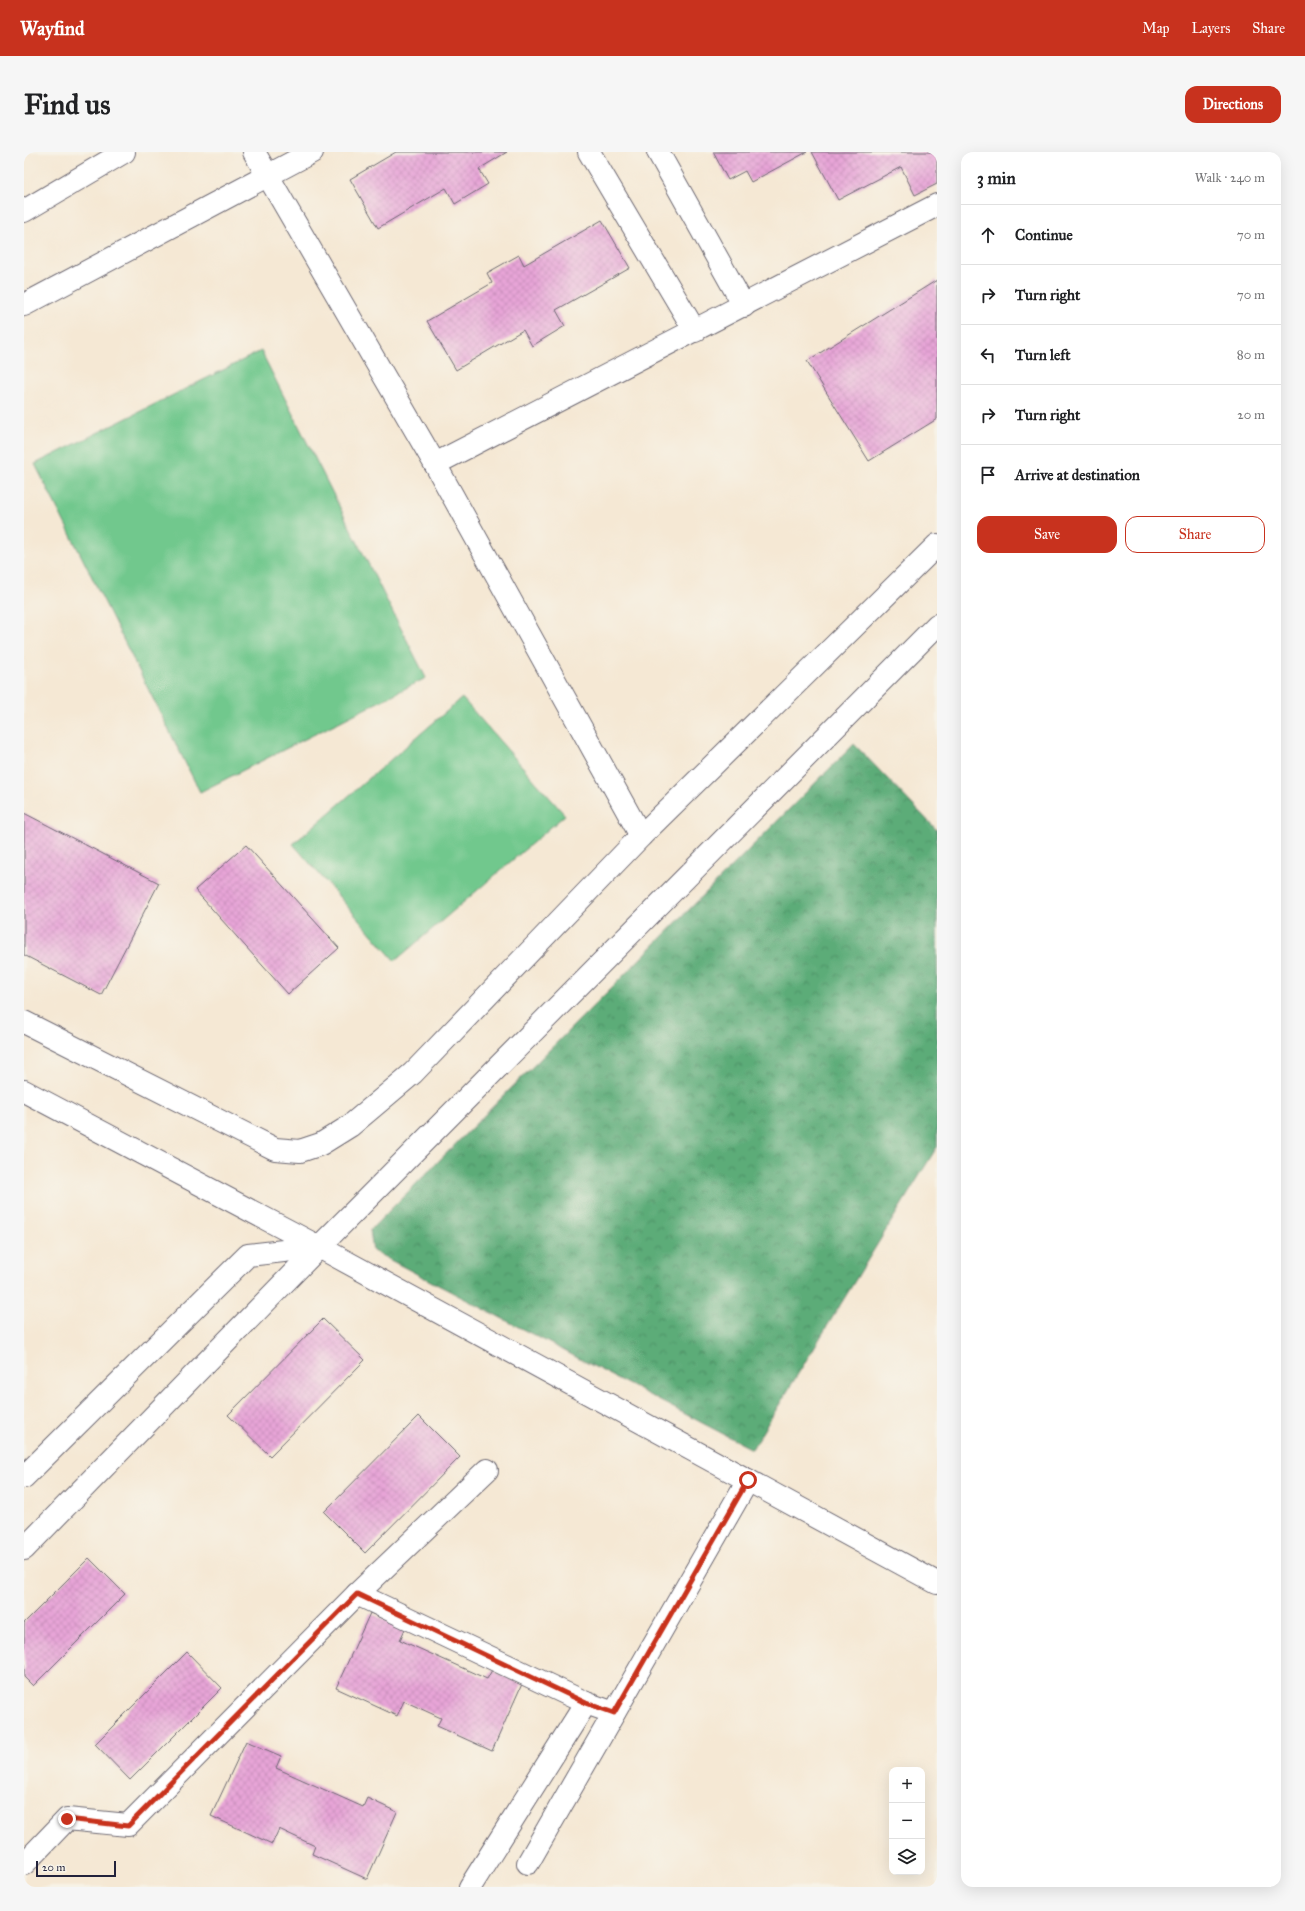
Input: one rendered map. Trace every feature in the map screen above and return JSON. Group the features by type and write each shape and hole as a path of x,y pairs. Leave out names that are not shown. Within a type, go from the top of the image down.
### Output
{"lane":[{"path":"24,211 124,152"},
{"path":"254,152 435,464 641,836"},
{"path":"24,305 312,152"},
{"path":"589,152 695,331"},
{"path":"658,152 744,306"},
{"path":"435,464 744,306 937,205"},
{"path":"24,1022 275,1149 300,1151 321,1144 350,1126 413,1073 641,836 937,545"},
{"path":"24,1550 319,1247 937,625"},
{"path":"24,1091 319,1247 937,1583"},
{"path":"24,1477 248,1255 319,1247"},
{"path":"24,1864 67,1819 128,1826 357,1594 487,1470"},
{"path":"528,1863 748,1480"},
{"path":"357,1594 586,1703 614,1713"},
{"path":"470,1887 586,1703"}],"green space":[{"path":"261,351 426,678 200,792 35,464"},
{"path":"462,698 565,815 395,961 293,844"},
{"path":"854,744 937,830 937,1147 752,1449 373,1251 370,1230"}],"building":[{"path":"396,152 507,152 479,169 488,184 455,204 446,188 378,228 350,179"},
{"path":"713,152 807,152 751,182 745,171 728,180"},
{"path":"812,152 937,152 937,184 915,195 901,167 838,200"},
{"path":"602,220 630,268 556,310 565,326 532,346 523,330 456,370 427,321 492,283 487,273 519,255 524,265"},
{"path":"937,280 937,419 869,461 807,361"},
{"path":"24,813 159,883 101,995 24,955"},
{"path":"246,845 339,948 288,994 195,890"},
{"path":"323,1319 365,1360 270,1456 228,1415"},
{"path":"419,1416 460,1457 365,1553 324,1512"},
{"path":"89,1558 125,1594 33,1686 24,1677 24,1623"},
{"path":"370,1613 405,1629 400,1640 487,1679 492,1670 522,1684 492,1751 437,1726 441,1718 404,1701 397,1716 336,1688"},
{"path":"187,1652 222,1688 130,1780 95,1744"},
{"path":"246,1741 281,1756 276,1768 363,1807 367,1798 397,1812 367,1879 312,1854 315,1846 279,1829 272,1844 211,1816"}],"route":[{"path":"67,1819 128,1826 357,1594 586,1703 614,1713 748,1480"}]}
